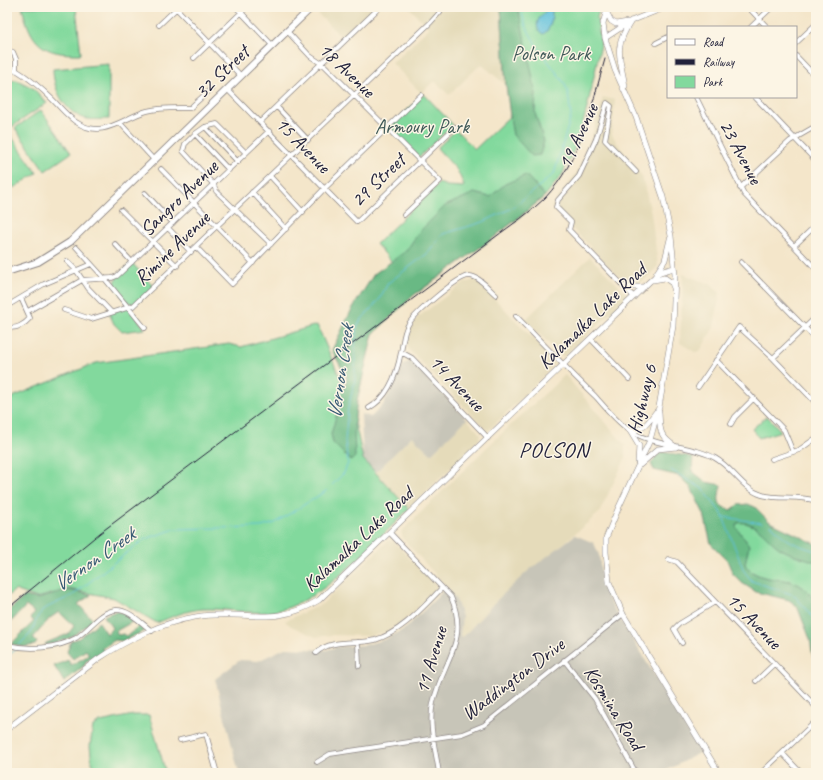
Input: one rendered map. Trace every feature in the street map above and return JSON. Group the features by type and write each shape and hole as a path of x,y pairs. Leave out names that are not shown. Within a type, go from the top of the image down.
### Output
{"highway":[{"name":"32 Street","path":"7,272 38,262 70,242 312,7"}],"main road":[{"path":"607,9 611,21 616,24 631,21 666,7"},
{"name":"Highway 6","path":"607,9 603,23 605,38 615,70 626,93 663,197 671,236 675,290 671,346 659,407 650,440 606,538 609,582 623,614 719,773"},
{"path":"605,38 631,21"},
{"path":"626,93 618,48 623,33 631,21"},
{"path":"649,282 665,260 671,236"},
{"name":"Kalamalka Lake Road","path":"7,729 98,659 118,647 152,631 195,617 213,615 272,617 290,614 319,600 649,282 660,272 674,268"},
{"path":"649,282 661,277 665,278 672,283 675,290"},
{"path":"624,287 644,287"},
{"path":"638,467 639,450 637,442 630,431 645,427 659,407"},
{"path":"659,407 662,435 676,447"},
{"path":"638,467 658,449 676,447"}],"street":[{"path":"236,7 272,45"},
{"path":"194,58 247,7"},
{"path":"296,7 304,15"},
{"path":"260,122 380,7"},
{"path":"286,229 252,192 440,12 436,7"},
{"path":"748,7 766,26"},
{"path":"752,26 772,7"},
{"path":"159,25 177,8 241,76"},
{"path":"797,42 816,24"},
{"name":"18 Avenue","path":"287,31 321,65 325,66 386,129 440,181 404,215"},
{"path":"656,43 667,38"},
{"path":"7,50 13,52 16,59 16,70"},
{"path":"797,57 816,77"},
{"path":"7,74 16,70"},
{"path":"16,70 29,78 67,116 78,123 93,129 121,124 146,111 161,108 190,108 211,89"},
{"name":"15 Avenue","path":"227,89 356,222"},
{"path":"196,247 232,284 324,189 421,95"},
{"name":"23 Avenue","path":"696,98 740,188 816,268"},
{"path":"756,98 816,161"},
{"name":"19 Avenue","path":"634,297 569,230 571,222 556,207 558,200 579,176 596,139 607,103 611,106 605,140 636,172"},
{"path":"276,107 308,140"},
{"path":"121,124 154,160"},
{"path":"246,153 217,124 205,127 195,134 185,144 183,151 214,185 216,191 271,244"},
{"path":"740,188 795,138 816,126"},
{"path":"205,127 238,162"},
{"name":"29 Street","path":"356,222 455,127"},
{"name":"Sangro Avenue","path":"105,279 117,276 269,131"},
{"path":"195,134 229,170"},
{"path":"161,169 253,263"},
{"path":"270,176 303,212"},
{"name":"Rimine Avenue","path":"64,310 90,320 128,306 133,306 218,227 252,192"},
{"path":"145,193 173,223"},
{"path":"121,210 177,266"},
{"path":"794,246 816,225"},
{"path":"168,228 191,252"},
{"path":"115,244 132,262"},
{"path":"76,247 105,279 145,328"},
{"path":"67,261 76,270 82,280 112,312"},
{"path":"741,262 816,339"},
{"path":"7,306 44,284 91,264"},
{"path":"369,408 379,402 385,394 394,375 401,352 404,335 413,317 426,305 461,279 469,276 477,279 496,295"},
{"path":"28,311 82,280 105,279"},
{"path":"7,327 11,328 25,323 30,318 21,298"},
{"path":"516,316 630,431 650,440 713,457 725,465 743,484 752,491 762,495 776,497 798,497 815,500"},
{"path":"773,358 816,317"},
{"path":"698,387 738,327 773,358 816,403"},
{"path":"591,339 630,379"},
{"name":"14 Avenue","path":"401,352 412,358 488,438"},
{"path":"716,360 784,430 794,452"},
{"path":"731,424 735,417 754,398"},
{"path":"772,459 781,454 794,452 816,438"},
{"name":"11 Avenue","path":"390,533 451,597 456,609 458,623 457,636 433,703 431,719 439,773"},
{"name":"15 Avenue","path":"668,559 677,562 816,707"},
{"path":"316,653 329,644 375,640 397,629 408,621 442,588"},
{"path":"682,643 674,629 715,602"},
{"path":"7,645 24,649 63,643 76,638 104,614 116,610 127,612 152,631"},
{"name":"Waddington Drive","path":"317,762 330,754 462,734 484,725 623,614"},
{"path":"358,642 359,666"},
{"name":"Kosmina Road","path":"564,660 595,699 636,773"},
{"path":"756,681 774,664"},
{"path":"761,773 783,754 816,721"},
{"path":"180,740 206,734 217,773"},
{"path":"783,754 802,773"}],"shaded area":[{"path":"321,7 376,7 343,39 316,12"},
{"path":"409,7 501,7 506,85 481,64 449,95 436,82 433,82 421,93 392,63 429,28"},
{"path":"603,97 615,100 612,135 628,159 642,176 651,213 658,266 644,280 633,285 627,284 551,207 576,174 589,146"},
{"path":"590,257 629,296 563,357 525,320"},
{"path":"683,274 712,285 720,293 714,327 700,351 695,352 680,343"},
{"path":"475,280 555,361 550,369 488,431 409,350 407,344 409,332 417,318 462,284"},
{"path":"412,362 467,419 431,454 412,436 375,473 363,459 361,414 371,417 383,405 404,364"},
{"path":"565,375 625,445 625,459 599,513 495,602 463,637 460,637 462,616 456,600 447,587 403,539 401,532 482,452"},
{"path":"467,419 480,434 479,440 409,509 375,473 413,435 431,454"},
{"path":"575,535 594,543 599,555 602,582 610,602 701,752 662,773 239,773 215,679 240,660 258,661 285,648 326,650 337,647 365,645 386,639 406,628 447,587 456,600 462,616 460,636 463,637 495,602 528,571"},
{"path":"389,540 394,542 437,587 436,590 403,622 387,631 369,636 332,635 316,637 291,626 285,621 322,604"}],"green space":[{"path":"22,7 76,7 81,54 57,52 40,45 30,30"},
{"name":"Polson Park","path":"501,7 600,7 597,18 601,45 578,141 562,175 545,196 519,218 419,292 376,244 439,183 447,186 463,187 464,185 457,170 437,148 456,130 475,149 511,115 506,85"},
{"path":"501,7 518,7 536,93 535,113 544,141 540,155 532,156 513,135 506,85"},
{"path":"109,64 109,119 91,119 80,117 64,103 60,97 53,76 53,69"},
{"path":"17,80 33,88 47,103 7,130 7,81"},
{"name":"Armoury Park","path":"424,94 453,125 419,157 389,128"},
{"path":"41,110 71,153 45,171 15,128"},
{"path":"9,133 37,173 14,188 7,177 7,134"},
{"path":"526,175 545,196 492,239 414,295 373,334 357,401 354,425 355,457 351,461 333,443 331,434 347,378 332,350 352,309 374,274 406,251 419,232 445,206 474,193 490,197 505,184"},
{"path":"132,263 154,287 135,304 128,302 125,299 115,283 117,276"},
{"path":"128,306 145,329 122,332 114,324 109,313"},
{"path":"317,325 350,400 363,459 409,509 345,571 327,586 308,598 289,607 270,612 203,609 179,614 157,623 114,598 69,589 37,598 15,590 7,597 7,402 15,396 96,363 229,344 241,347"},
{"path":"767,416 781,431 759,438 752,429"},
{"path":"662,452 693,457 692,471 706,482 721,485 719,500 722,506 731,510 738,505 748,504 755,507 770,522 816,544 816,562 781,549 751,525 737,523 736,527 749,545 745,564 748,569 757,575 766,578 784,580 800,585 808,592 816,603 816,659 813,657 810,639 797,606 789,600 756,592 742,583 733,574 727,560 711,544 704,514 691,488 679,476 654,470 651,464 656,456"},
{"path":"743,522 759,528 781,549 816,562 816,603 808,592 800,585 784,580 766,578 757,575 748,569 745,565 746,539 735,527 737,523"},
{"path":"70,590 91,595 78,604 93,620 71,637 60,642 45,645 46,643 68,634 74,626 59,612 50,618 33,638 37,642 35,645 23,647 11,644 34,621 30,618 35,613 26,606 7,626 7,612 25,596 37,599"},
{"path":"116,611 127,614 132,622 116,631 118,635 123,634 127,636 139,626 145,631 122,641 115,640 101,649 105,651 85,662 85,665 64,682 54,666 68,660 71,665 89,655 86,650 73,659 67,652 71,641 79,638 99,622 107,634 112,628 104,616"},
{"path":"133,715 149,715 166,773 93,773 90,746 93,726 100,722"}],"water":[{"path":"549,9 552,11 552,17 548,30 543,34 539,31 537,24 540,17"}],"waterway":[{"name":"Vernon Creek","path":"19,645 31,633 38,616 44,609 73,595 143,540 175,529 261,527 275,523 326,491 344,473 348,463 345,441 348,408 355,380 355,345 357,327 361,320 379,300 388,283 428,253 443,234 483,222 512,208 554,174 571,116 568,93 565,84 536,45 526,26 520,7"},
{"path":"7,383 12,414"},
{"path":"671,470 703,489 722,514 744,571 752,581 794,595 816,621"},
{"path":"724,517 762,523"},
{"path":"771,525 791,542 816,551"},
{"name":"Vernon Creek","path":"7,658 16,648"}],"railway":[{"path":"621,14 626,7"},
{"path":"7,609 100,533 520,219 545,198 568,167 576,150 583,133 605,59"}],"district":[{"name":"POLSON","path":"554,450"}]}
